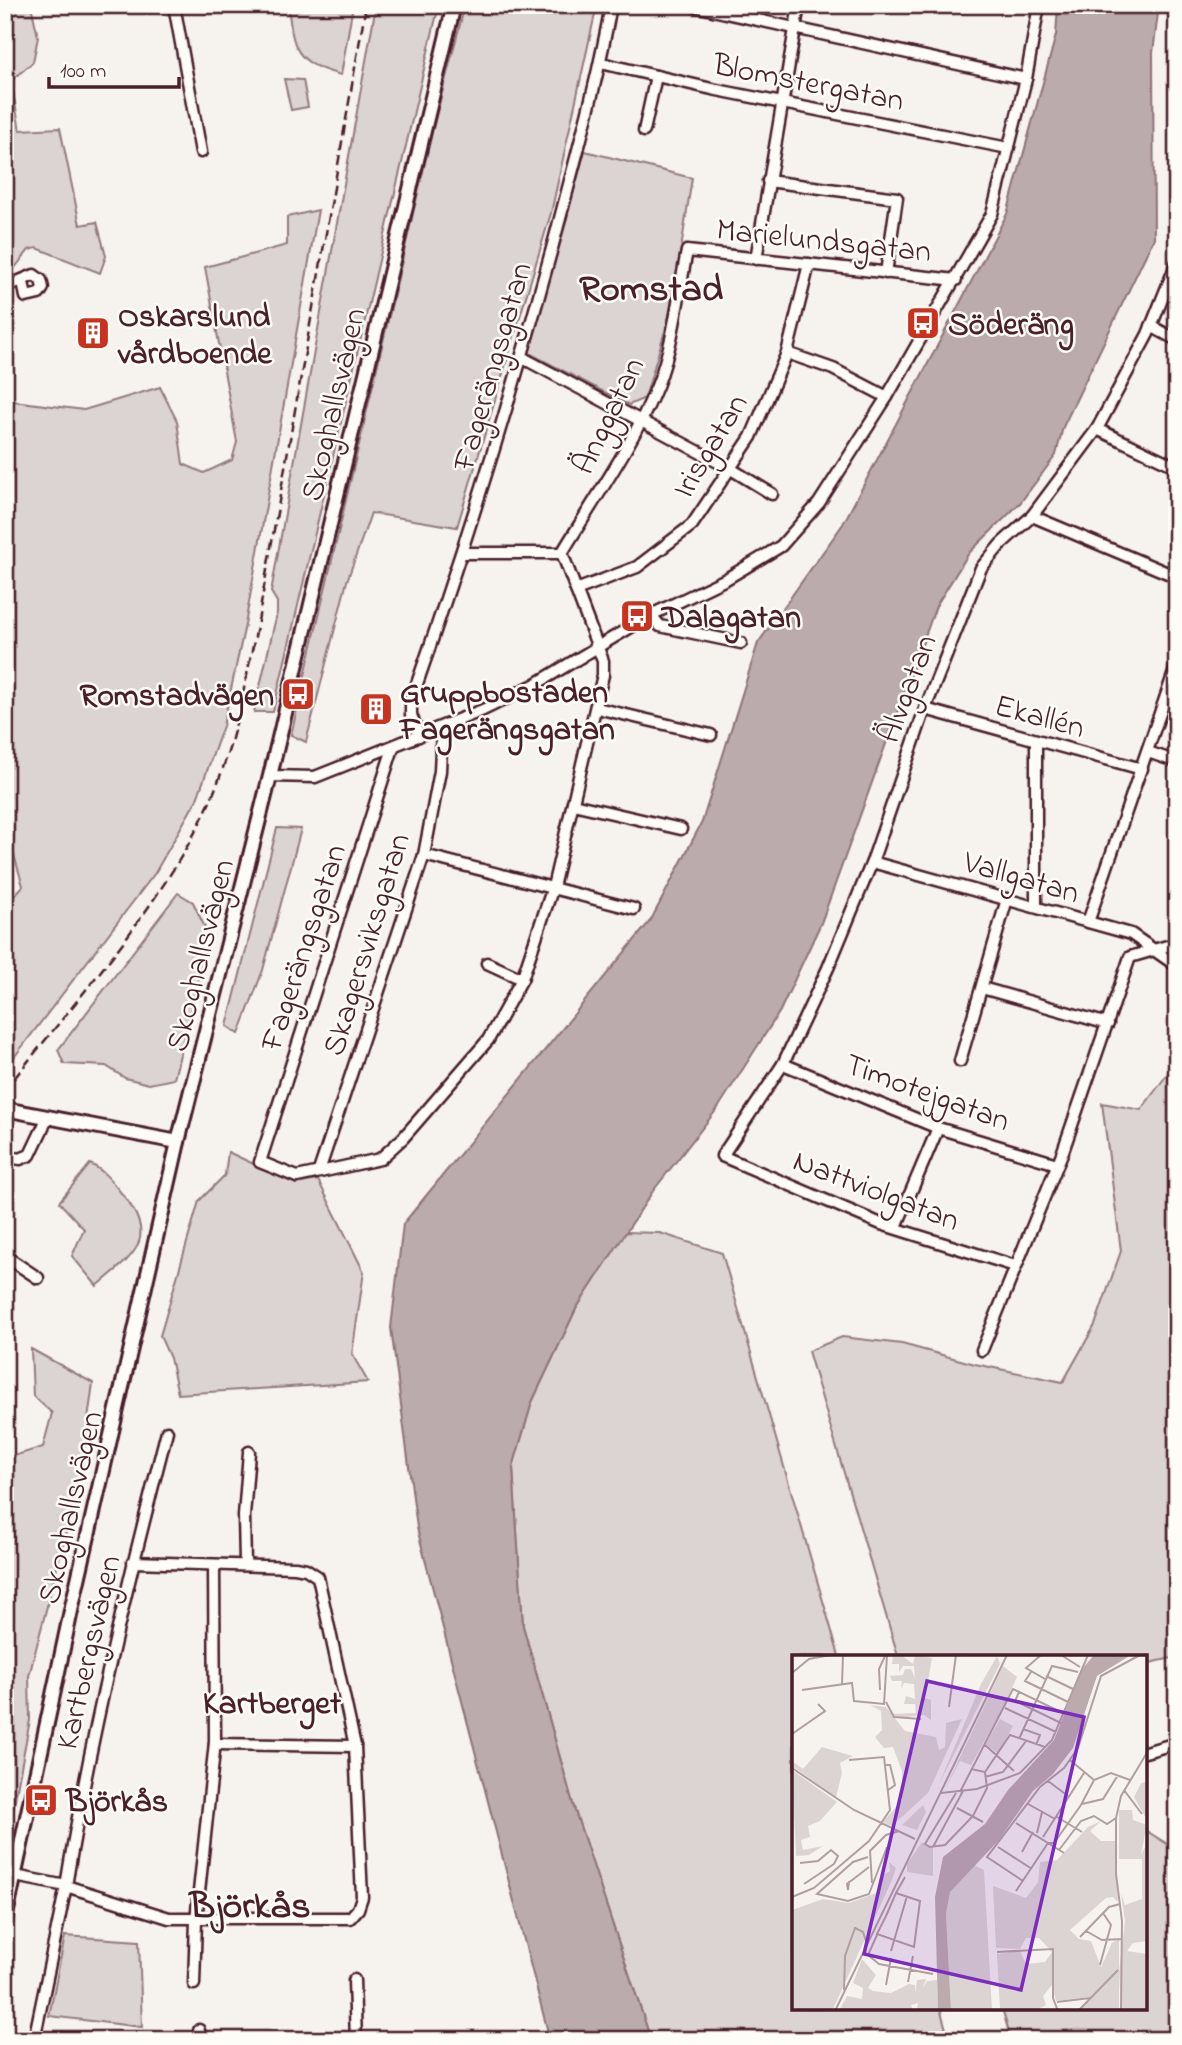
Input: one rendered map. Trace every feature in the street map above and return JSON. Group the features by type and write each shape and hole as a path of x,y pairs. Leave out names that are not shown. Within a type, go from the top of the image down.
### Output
{"main road":[{"name":"Skoghallsvägen","path":"5,1920 72,1606 178,1142 270,776 454,5"},
{"path":"5,1109 178,1142"}],"street":[{"path":"174,5 201,152"},
{"name":"Fagerängsgatan","path":"419,736 411,715 411,701 463,553 523,358 601,62 611,5"},
{"path":"690,5 1026,79"},
{"path":"756,258 768,181 785,102 799,5"},
{"path":"270,776 315,778 442,727 534,685 651,615 726,579 781,545 819,503 887,397 992,214 1026,79 1039,5"},
{"name":"Blomstergatan","path":"601,62 656,76 1008,148"},
{"path":"644,131 656,76"},
{"path":"768,181 897,198 886,273"},
{"name":"Marielundsgatan","path":"687,251 956,280"},
{"name":"Änggatan","path":"562,553 640,423 658,383 673,329 687,251"},
{"name":"Älvgatan","path":"723,1156 783,1064 828,968 872,862 925,709 981,568 1001,544 1032,516 1097,429 1118,394 1151,327 1177,262"},
{"name":"Irisgatan","path":"576,590 637,567 692,525 751,437 787,354 809,264"},
{"path":"5,287 23,282"},
{"path":"1151,327 1177,340"},
{"path":"787,354 833,369 887,397"},
{"path":"523,358 640,423 731,469 772,494"},
{"path":"1097,429 1177,467"},
{"path":"1032,516 1177,577"},
{"path":"319,1171 380,1159 403,1138 488,1040 522,979 553,887 597,708 603,661 562,553 463,553"},
{"path":"651,615 660,626 741,643"},
{"path":"1088,922 1177,664"},
{"path":"597,708 711,736"},
{"name":"Ekallén","path":"925,709 1036,742 1142,769"},
{"name":"Skagersviksgatan","path":"319,1171 424,855 440,771 442,727"},
{"path":"1036,742 1036,906"},
{"name":"Fagerängsgatan","path":"319,1171 297,1177 260,1163 393,748"},
{"path":"1147,752 1177,762"},
{"path":"573,804 681,829"},
{"path":"424,855 634,909"},
{"name":"Vallgatan","path":"872,862 1131,934 1177,966"},
{"path":"960,1061 1007,899"},
{"path":"982,1350 1083,1095 1130,957 1174,944 1177,938"},
{"path":"488,963 522,979"},
{"path":"982,988 1108,1024"},
{"name":"Timotejgatan","path":"783,1064 939,1128 1057,1164"},
{"path":"5,1156 20,1159 30,1154 48,1117"},
{"path":"896,1227 939,1128"},
{"name":"Nattviolgatan","path":"723,1156 881,1224 896,1227 1013,1270"},
{"path":"5,1256 37,1278"},
{"name":"Kartbergsvägen","path":"34,2040 93,1744 133,1562 167,1431"},
{"path":"245,1564 244,1517 248,1452"},
{"path":"15,1876 66,1886 169,1918 343,1919 358,1909 362,1897 362,1857 355,1745 318,1577 306,1569 245,1564 133,1562"},
{"path":"194,1984 196,1920 215,1744 214,1565"},
{"path":"1147,1751 1177,1743"},
{"path":"215,1744 355,1745"},
{"path":"354,1980 356,2040"}],"shaded area":[{"path":"5,5 31,5 38,37 33,62 11,81 20,130 60,128 80,225 97,222 106,256 100,273 37,248 29,250 10,274 5,274"},
{"path":"288,5 353,5 341,75 314,65 299,52 292,32"},
{"path":"376,5 439,5 273,712 254,712 277,613 277,602 271,592"},
{"path":"465,5 597,5 551,213 457,527 371,513 347,581 306,742 291,735 434,124"},
{"path":"1058,5 1159,5 1153,53 1154,238 1063,427 1056,455 1020,503 969,553 936,606 821,923 780,1011 718,1108 653,1191 576,1309 532,1402 513,1467 523,1626 575,1811 651,2040 550,2040 417,1528 391,1328 403,1224 651,920 702,822 758,643 843,524 1007,214 1056,35"},
{"path":"284,79 303,80 308,107 291,110"},
{"path":"585,151 692,178 672,307 645,398 629,405 529,353"},
{"path":"318,210 245,625 223,726 197,799 155,873 5,1069 5,906 23,886 5,824 5,400 84,410 160,387 177,421 183,464 204,473 232,460 237,442 205,267 287,245 287,217"},
{"path":"277,828 301,829 263,970 239,1034 227,1026"},
{"path":"178,893 193,902 209,936 174,1079 149,1084 125,1078 106,1066 64,1064 58,1050"},
{"path":"1177,1061 1177,1657 1147,1664 1147,1655 898,1655 808,1351 842,1337 902,1344 975,1364 1063,1382 1095,1325 1121,1251 1102,1103 1141,1110"},
{"path":"228,1152 296,1184 318,1180 364,1272 352,1354 368,1382 178,1394 170,1358 160,1336 199,1201 225,1175"},
{"path":"90,1164 108,1177 122,1194 133,1210 141,1235 131,1255 97,1286 72,1256 84,1229 59,1202"},
{"path":"625,1232 660,1233 722,1253 839,1655 792,1655 792,2010 941,2010 949,2040 651,2040 575,1811 523,1626 513,1467 532,1402 576,1309"},
{"path":"31,1349 93,1383 80,1478 29,1676 30,1720 5,1852 5,1492 10,1457 43,1447 52,1413 33,1396"},
{"path":"1147,1831 1177,1850 1177,2040 1011,2040 1003,2010 1147,2010"},
{"path":"65,1936 139,1941 142,2027 49,2016"}],"railway":[{"path":"5,1090 115,953 167,880 208,806 225,762 257,627 366,5"}],"place":[{"name":"Söderäng","path":"923,323"},
{"name":"Oskarslund vårdboende","path":"93,333"},
{"name":"Dalagatan","path":"637,616"},
{"name":"Romstadvägen","path":"298,694"},
{"name":"Gruppbostaden Fagerängsgatan","path":"376,709"},
{"name":"Björkås","path":"41,1800"}],"district":[{"name":"Romstad","path":"651,287"},
{"name":"Kartberget","path":"272,1701"},
{"name":"Björkås","path":"250,1904"}]}
